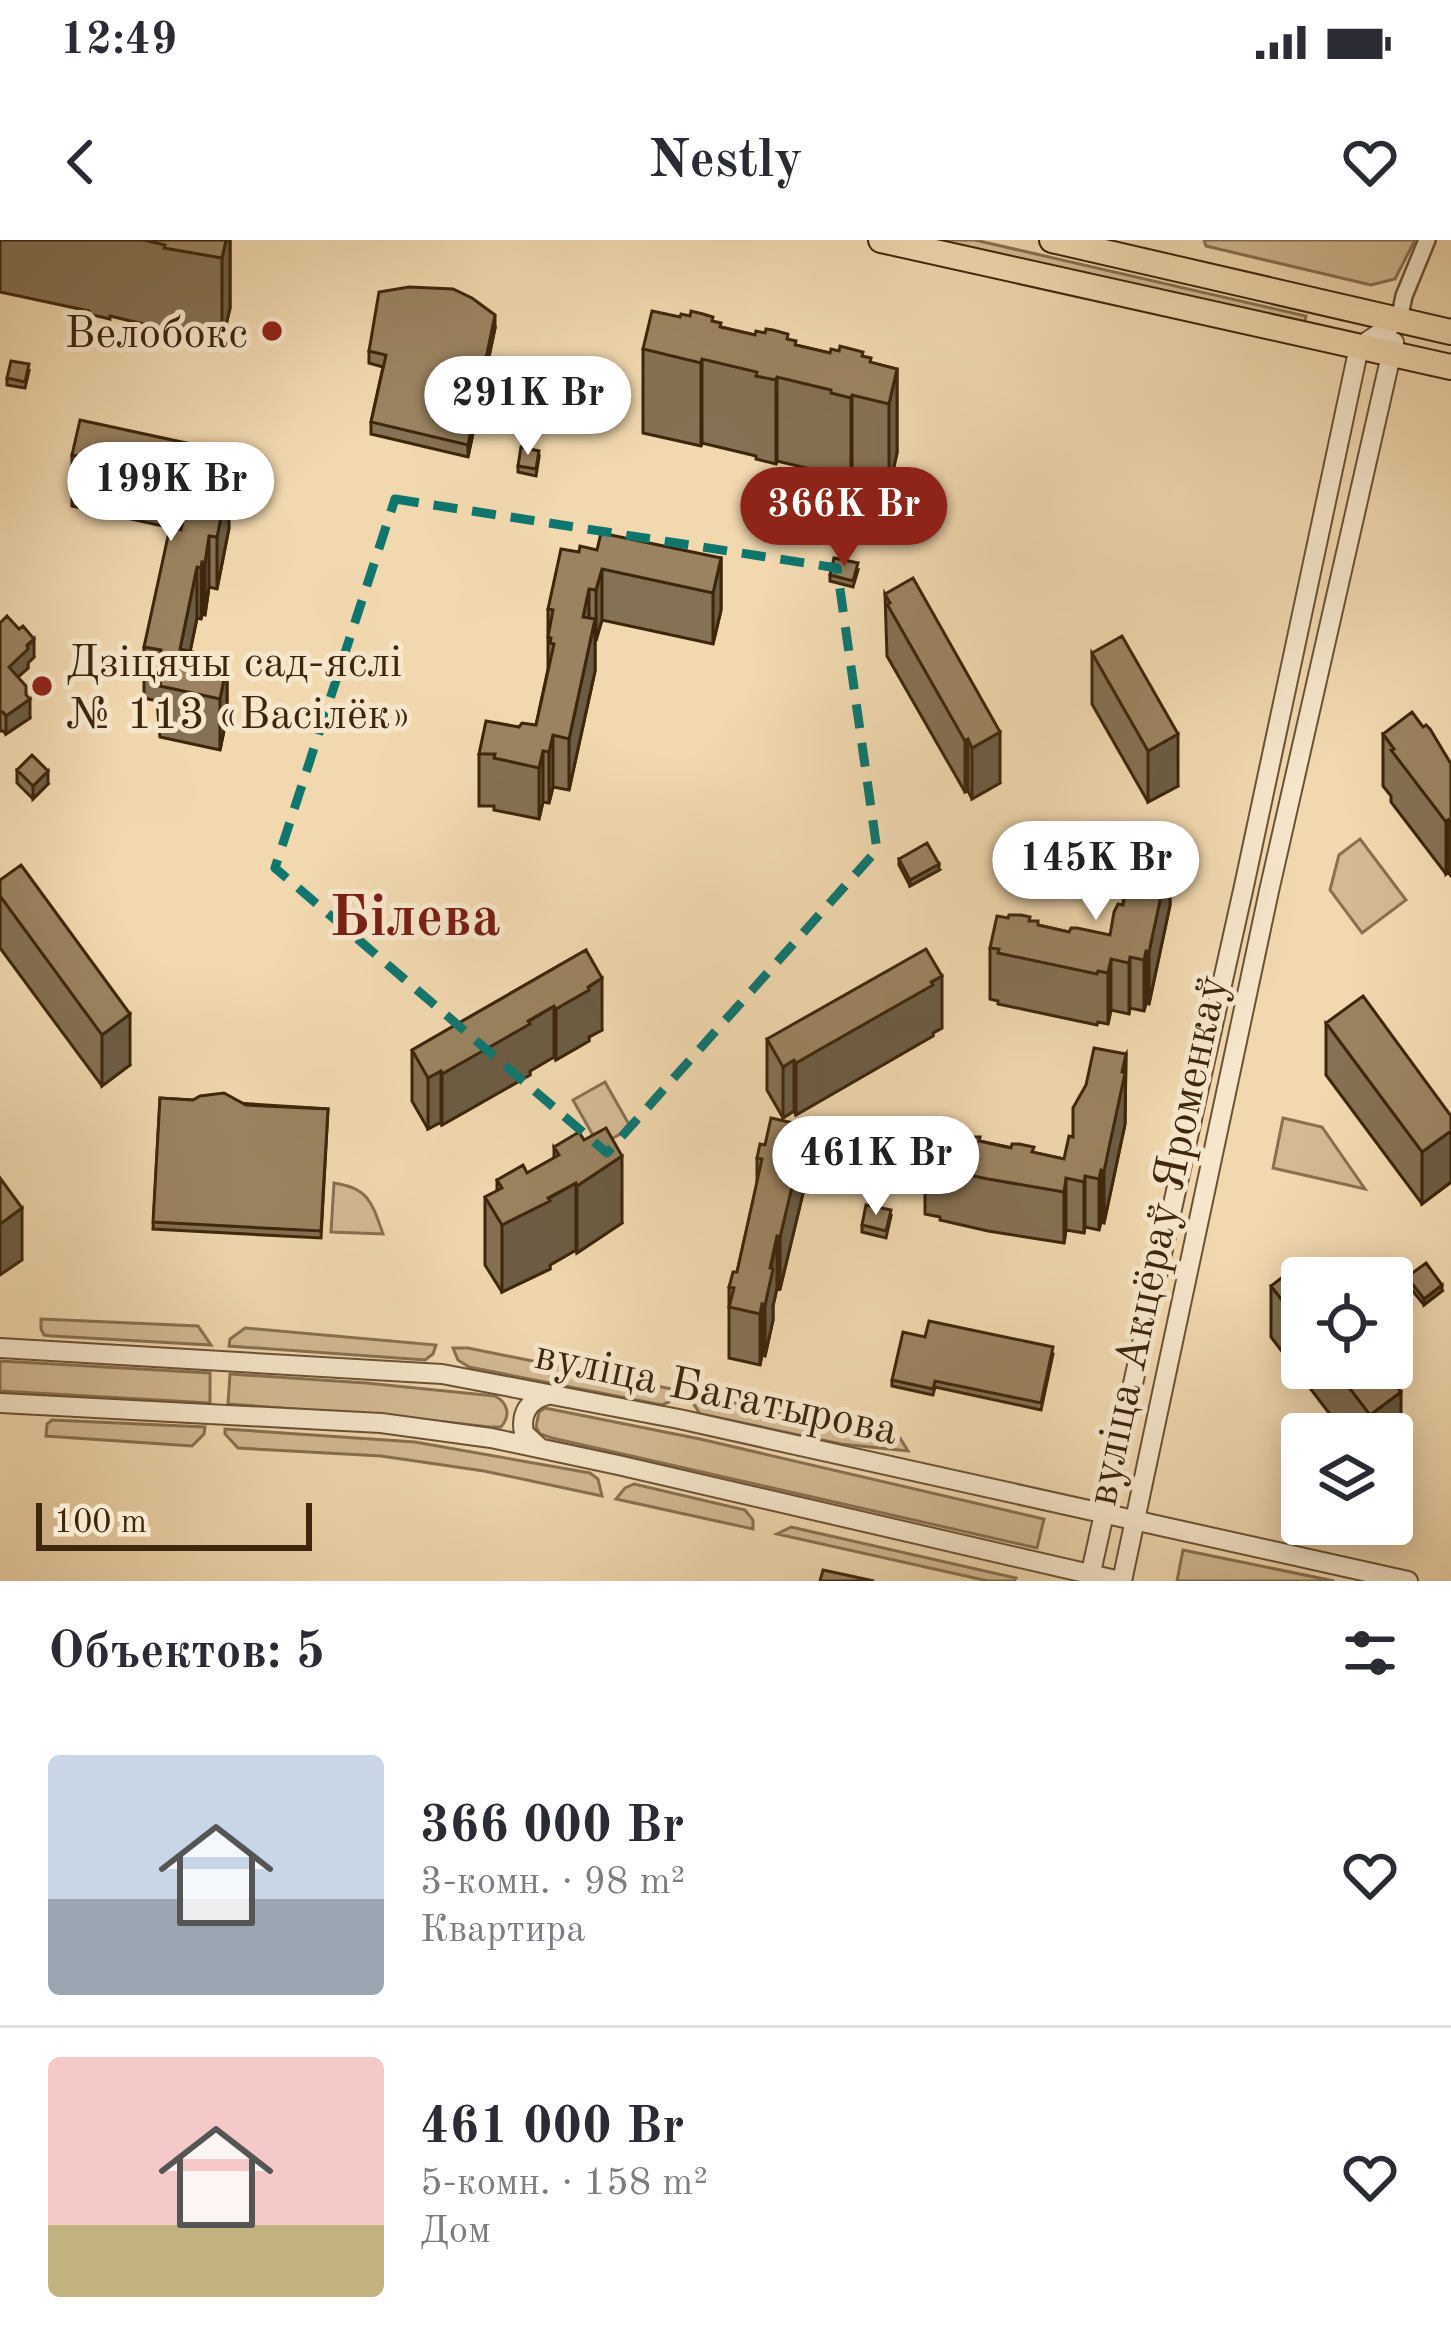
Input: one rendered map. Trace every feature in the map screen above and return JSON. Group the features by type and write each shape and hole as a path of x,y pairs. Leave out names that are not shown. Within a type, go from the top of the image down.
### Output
{"main road":[{"path":"881,240 1451,367"},
{"path":"1052,240 1451,332"}],"street":[{"path":"1359,347 1399,320 1427,240"},
{"name":"вуліца Акцёраў Яроменкаў","path":"1121,1581 1269,891 1399,320"},
{"name":"вуліца Акцёраў Яроменкаў","path":"1089,1578 1359,347"},
{"path":"1286,693 1312,701"},
{"path":"1244,886 1269,891"},
{"path":"1225,971 1250,978"},
{"path":"1196,1102 1223,1108"},
{"name":"вуліца Багатырова","path":"0,1348 442,1374 679,1419 1408,1581"},
{"path":"491,1438 504,1434 517,1418 516,1401 499,1384"},
{"path":"541,1449 524,1433 523,1417 537,1398 553,1395"},
{"name":"вуліца Багатырова","path":"0,1403 381,1423 491,1438 1089,1578 1121,1581"}],"highlighted area":[{"path":"395,499 837,568 877,850 607,1153 275,868"}],"shaded area":[{"path":"932,240 975,240 1306,316 1304,324"},
{"path":"1204,240 1415,240 1395,279 1371,285 1206,246"},
{"path":"1360,839 1406,900 1362,933 1330,890 1339,855"},
{"path":"605,1082 631,1128 599,1146 573,1100"},
{"path":"1283,1118 1322,1127 1365,1189 1273,1168"},
{"path":"334,1183 362,1193 383,1234 331,1232"},
{"path":"41,1319 198,1326 211,1345 44,1335"},
{"path":"245,1328 436,1345 425,1360 229,1346 230,1339"},
{"path":"453,1348 677,1390 662,1405 469,1367 458,1360"},
{"path":"0,1361 210,1373 210,1403 0,1391"},
{"path":"230,1374 495,1396 507,1414 501,1427 490,1427 228,1404"},
{"path":"694,1394 900,1438 908,1451 841,1444 700,1414"},
{"path":"545,1408 1044,1519 1037,1548 552,1438 536,1427 539,1412"},
{"path":"52,1420 205,1427 192,1446 46,1436"},
{"path":"225,1429 415,1442 590,1473 598,1479 602,1496 381,1456 238,1448"},
{"path":"634,1484 745,1510 753,1529 616,1499"},
{"path":"791,1527 1016,1578 988,1581 777,1534"},
{"path":"1183,1550 1334,1581 1177,1581"}],"building":[{"path":"144,240 226,240 222,258"},
{"path":"409,287 453,289 495,315 468,445 371,422 386,355 369,351 379,292"},
{"path":"652,311 680,317 690,316 691,311 713,317 720,327 755,335 766,329 788,334 795,345 830,353 840,346 863,352 870,362 897,369 889,404 643,349"},
{"path":"11,361 29,364 25,382 7,378"},
{"path":"80,420 200,446 196,463 229,477 217,537 209,536 205,563 197,567 180,649 193,652 195,658 227,664 220,699 160,686 161,650 144,647 170,527 181,530 186,479 72,455"},
{"path":"521,447 539,451 536,469 518,466"},
{"path":"601,533 721,558 713,593 602,569 596,590 589,589 583,617 595,619 569,739 553,735 539,768 494,758 495,754 479,754 486,721 536,725 554,644 548,637 553,610 548,609 561,549 597,550"},
{"path":"834,558 858,563 853,581 830,575"},
{"path":"913,578 1000,732 972,748 887,604 885,594"},
{"path":"7,616 34,639 9,667 26,686 30,699 6,716 0,712 0,623"},
{"path":"1122,636 1178,734 1148,751 1092,653"},
{"path":"1412,712 1430,729 1451,764 1451,825 1383,734"},
{"path":"32,755 48,771 33,786 17,770"},
{"path":"1137,837 1169,844 1170,854 1144,960 1111,959 1108,973 1097,974 990,948 997,916 1021,915 1038,925 1069,932 1077,928 1110,935 1114,912 1118,904 1123,905 1127,856 1133,857"},
{"path":"927,843 939,864 910,880 899,859"},
{"path":"21,865 130,1014 102,1035 0,896 0,880"},
{"path":"926,949 942,976 933,985 783,1067 767,1039"},
{"path":"586,950 602,978 589,990 428,1078 412,1050"},
{"path":"1363,996 1451,1116 1451,1131 1422,1152 1326,1023"},
{"path":"1094,1048 1126,1054 1099,1179 1066,1178 1064,1192 940,1169 925,1162 932,1131 980,1137 979,1141 1011,1148 1012,1144 1034,1147 1032,1152 1064,1159 1069,1136 1073,1137 1073,1108 1086,1085"},
{"path":"224,1093 246,1105 328,1109 321,1231 153,1222 160,1098 193,1100"},
{"path":"771,1118 802,1125 799,1141 803,1141 760,1314 729,1307 734,1288 729,1287 737,1272 762,1159 757,1158 760,1144 765,1145"},
{"path":"606,1128 622,1156 502,1225 485,1197 502,1188 497,1180 523,1165 527,1173 559,1155 554,1147 579,1132 584,1140"},
{"path":"0,1178 22,1208 0,1224"},
{"path":"866,1205 891,1210 886,1231 862,1225"},
{"path":"1426,1263 1442,1285 1424,1299 1413,1285 1413,1273"},
{"path":"1281,1278 1281,1299 1271,1286"},
{"path":"929,1321 1053,1347 1041,1403 935,1381 933,1389 892,1380 903,1332 925,1337"},
{"path":"1350,1389 1401,1392 1373,1413"},
{"path":"823,1570 874,1581 820,1581"}],"place":[{"name":"Велобокс","path":"272,331"},
{"name":"Дзіцячы сад-яслі № 113 «Васілёк»","path":"42,686"}],"district":[{"name":"Білева","path":"415,915"}]}
